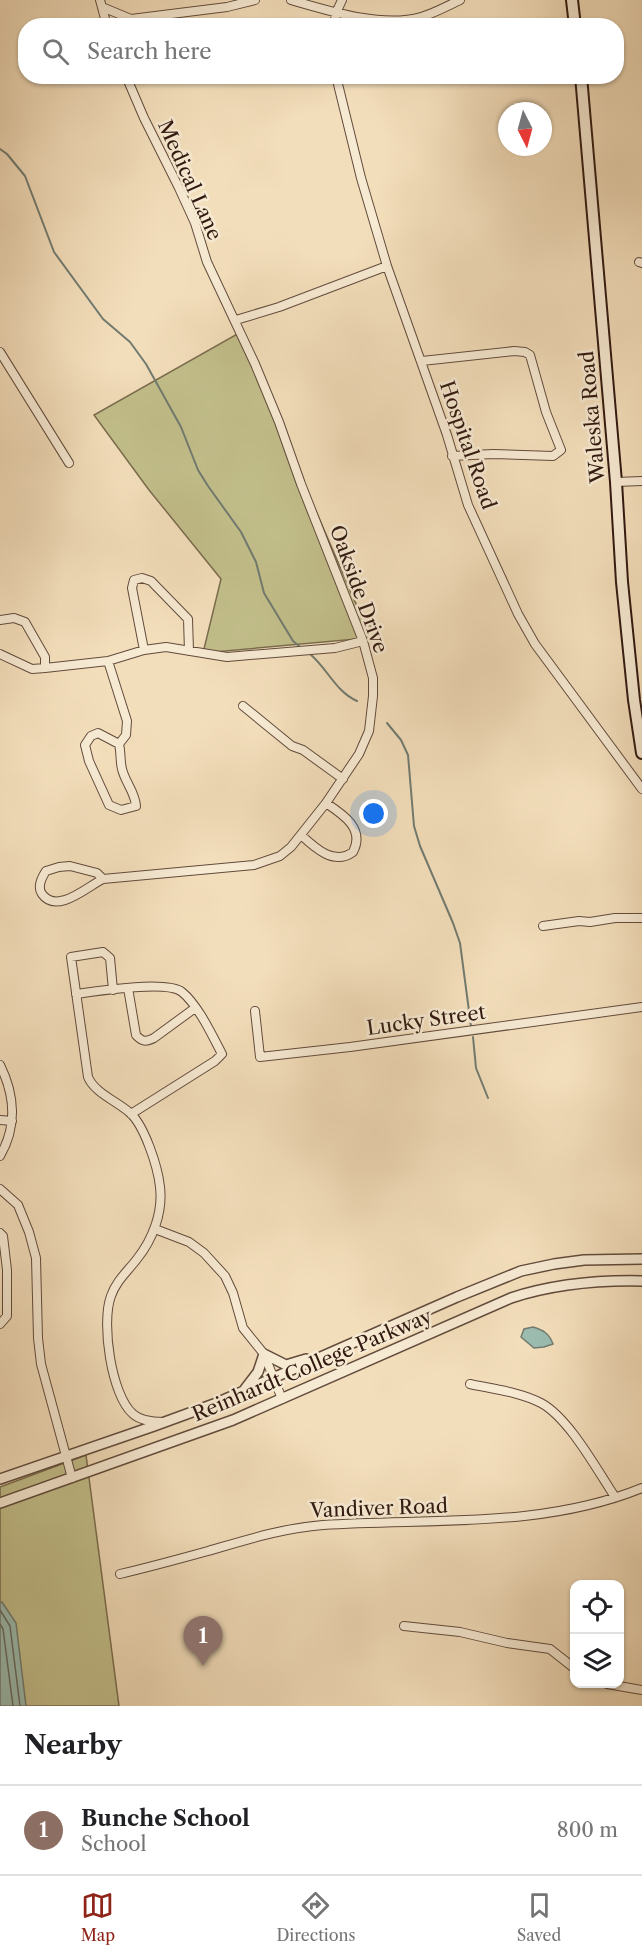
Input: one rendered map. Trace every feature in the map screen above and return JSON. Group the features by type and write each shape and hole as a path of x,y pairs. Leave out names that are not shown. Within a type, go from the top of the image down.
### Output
{"main road":[{"path":"572,0 574,18"},
{"name":"Waleska Road","path":"582,84 616,482 622,582 642,753"}],"street":[{"path":"208,0 211,9"},
{"path":"139,18 211,9 255,0"},
{"path":"291,0 336,13 370,18"},
{"path":"335,18 342,0"},
{"path":"411,18 435,12 460,0"},
{"path":"101,3 129,18"},
{"path":"101,3 105,18"},
{"name":"Medical Lane","path":"129,84 195,223 207,262 236,320"},
{"name":"Hospital Road","path":"338,84 361,178 387,266 422,361 468,505 518,614 535,644 642,789"},
{"path":"236,320 279,307 387,266"},
{"name":"Oakside Drive","path":"103,879 97,873 77,868 59,867 46,871 42,878 40,892 51,900 59,901 76,896 90,885 103,879 254,865 280,856 301,835 326,803 359,754 369,731 373,678 363,641 279,422 236,320"},
{"path":"422,361 514,351 530,355 549,422 561,450 553,456 493,454 452,456"},
{"path":"0,352 69,463"},
{"path":"616,482 642,481"},
{"path":"144,650 132,588 134,580 142,578 151,581 188,619 189,651"},
{"path":"0,620 14,618 25,622 45,657 45,668"},
{"path":"0,654 32,669 108,661 144,650 170,647 227,657 335,648 363,641"},
{"path":"108,661 127,721 126,735 119,744 121,767 135,798 136,806 122,810 109,805 89,761 85,745 91,736 98,733 119,744"},
{"path":"243,706 292,746 303,750 343,779"},
{"path":"301,835 326,854 334,857 340,858 352,852 357,840 354,826 326,803"},
{"path":"543,926 615,918 642,918"},
{"path":"113,990 110,958 103,952 71,957 88,1077 90,1082 131,1114 143,1131 157,1169 161,1188 155,1228 137,1259 116,1283 108,1308 107,1329 111,1366 116,1386 130,1412 150,1421 165,1422"},
{"path":"76,994 160,986 181,990 195,1008 222,1054 215,1061 131,1114"},
{"path":"128,988 136,1035 141,1041 154,1038 195,1008"},
{"name":"Lucky Street","path":"255,1011 260,1057 642,1007"},
{"path":"0,1065 12,1099 12,1121 8,1140 0,1156"},
{"path":"0,1120 12,1121"},
{"path":"0,1189 18,1205 36,1258 41,1364 72,1478"},
{"path":"155,1228 189,1242 204,1253 225,1275 234,1293 243,1328 264,1354 282,1399"},
{"path":"0,1233 3,1236 7,1270 7,1316 0,1324"},
{"name":"Reinhardt College Parkway","path":"0,1479 165,1422 241,1392 477,1288 521,1271 576,1261 610,1258 642,1259"},
{"name":"Reinhardt College Parkway","path":"0,1503 197,1434 523,1294 574,1283 642,1281"},
{"path":"264,1354 286,1365 348,1346"},
{"path":"241,1392 258,1372 264,1354"},
{"path":"470,1384 541,1403 559,1416 615,1497"},
{"name":"Vandiver Road","path":"120,1574 264,1534 291,1529 322,1525 454,1522 534,1515 565,1510 642,1488"},
{"path":"404,1626 460,1632 507,1643 550,1649 570,1665"},
{"path":"624,1686 642,1690"}],"shaded area":[{"path":"239,333 360,613 379,637 203,653 221,579 149,490 94,415"},
{"path":"86,1455 119,1706 0,1706 0,1487"}],"water":[{"path":"533,1327 545,1332 553,1344 534,1348 521,1337 524,1329"},
{"path":"2,1602 16,1623 26,1706 0,1706 0,1603"}],"waterway":[{"path":"0,149 25,176 54,252 103,319 130,342 146,364 181,427 198,470 241,532 256,562 264,593 293,641 299,646"},
{"path":"310,654 337,686 357,701"},
{"path":"387,723 401,740 408,755 414,826 460,943 471,1026"},
{"path":"473,1037 476,1068 488,1098"}],"place":[{"name":"Bunche School","path":"203,1666"}]}
